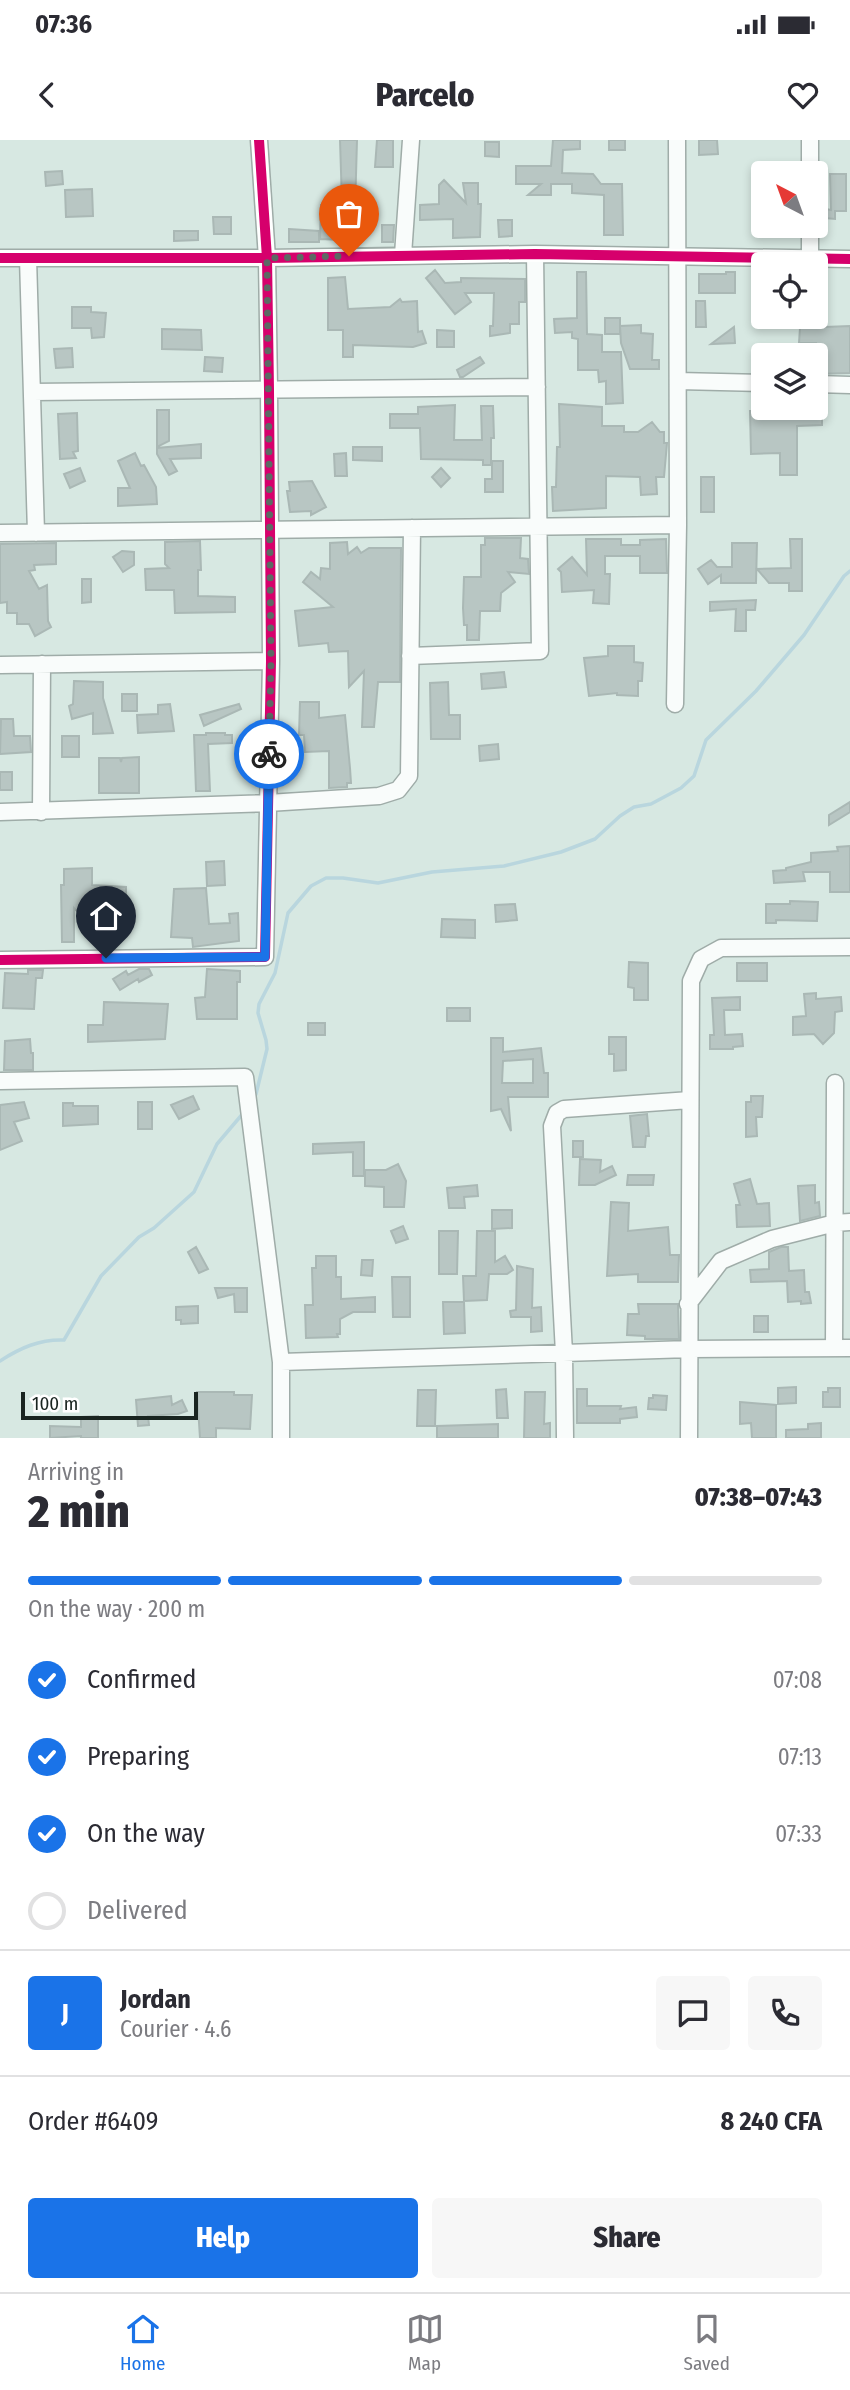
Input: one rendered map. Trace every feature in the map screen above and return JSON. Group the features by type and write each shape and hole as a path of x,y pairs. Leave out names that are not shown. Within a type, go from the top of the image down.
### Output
{"street":[{"path":"0,960 265,957 271,662 267,258 259,140"},
{"path":"403,255 411,140"},
{"path":"675,704 679,255 677,140"},
{"path":"810,140 810,161"},
{"path":"410,656 540,651 535,254"},
{"path":"0,258 535,254 751,257"},
{"path":"28,258 36,533"},
{"path":"828,258 850,259"},
{"path":"678,381 751,383"},
{"path":"828,384 850,385"},
{"path":"32,392 537,387"},
{"path":"0,533 678,525"},
{"path":"0,812 268,803 379,796 398,790 409,776 412,528"},
{"path":"0,665 271,662"},
{"path":"41,811 42,664"},
{"path":"689,1438 691,981 701,960 721,948 850,947"},
{"path":"0,1081 245,1077 281,1362 281,1438"},
{"path":"281,1362 690,1349 842,1348 842,1223 835,1083"},
{"path":"565,1438 564,1353 552,1126 557,1113 564,1109 690,1100"},
{"path":"688,1304 720,1261 772,1239 842,1223"}],"building":[{"path":"340,140 357,140 355,210 345,210 342,240 320,239 321,205 342,203"},
{"path":"377,140 393,140 393,167 375,167"},
{"path":"553,140 580,140 580,149 563,150 562,173 593,174 601,184 622,184 623,235 604,235 604,195 572,193 572,184 551,184 551,195 528,195 541,184 516,184 516,166 551,166"},
{"path":"609,140 625,140 625,150 609,150"},
{"path":"699,140 717,140 718,154 699,155"},
{"path":"485,142 499,142 499,157 485,156"},
{"path":"62,171 63,184 46,186 45,172"},
{"path":"830,174 846,174 846,211 835,211 835,219 828,218 828,209 831,210"},
{"path":"444,180 466,203 463,183 478,183 478,204 481,204 480,237 453,238 453,219 420,220 420,205 439,204 439,185"},
{"path":"92,189 93,216 66,217 65,190"},
{"path":"213,217 231,217 231,234 214,234"},
{"path":"498,220 512,220 512,236 499,237"},
{"path":"382,225 394,225 393,242 382,242"},
{"path":"289,229 319,231 319,242 289,242"},
{"path":"174,231 198,231 198,240 174,241"},
{"path":"435,270 445,283 461,282 461,278 525,279 525,302 519,302 519,324 510,324 510,333 490,336 494,293 465,293 471,302 455,314 426,278"},
{"path":"577,272 586,272 587,334 602,335 602,352 621,352 623,403 606,404 606,381 599,382 598,370 578,370 578,339 572,338 572,332 555,333 554,319 577,318"},
{"path":"735,272 735,293 699,293 699,274"},
{"path":"345,277 348,309 390,307 400,299 402,302 417,301 418,332 422,331 426,343 413,347 353,345 353,357 343,357 343,330 328,330 328,278"},
{"path":"696,301 705,301 706,327 696,327"},
{"path":"72,307 91,307 91,312 106,313 104,337 92,338 91,328 72,328"},
{"path":"605,318 620,318 620,334 605,334"},
{"path":"641,325 641,333 653,334 652,360 659,360 659,369 630,369 621,343 620,326"},
{"path":"850,326 850,373 828,374 828,343 799,343 800,329 828,329 828,327"},
{"path":"734,327 735,343 711,344"},
{"path":"162,329 201,330 202,350 162,349"},
{"path":"437,330 454,331 454,347 437,347"},
{"path":"72,348 73,367 56,368 54,349"},
{"path":"205,357 223,358 222,372 204,371"},
{"path":"480,357 484,363 460,377 457,370"},
{"path":"559,404 602,407 602,426 624,426 624,432 638,432 652,422 660,432 664,432 664,443 667,443 664,477 656,477 657,494 641,495 640,477 606,476 606,508 553,511 552,487 556,487 557,447 560,447"},
{"path":"455,405 454,440 482,440 481,406 493,406 491,465 483,465 483,460 421,459 420,428 390,428 390,414 418,414 418,407"},
{"path":"157,410 169,410 169,441 157,447"},
{"path":"750,411 751,420 822,420 822,425 797,426 797,475 780,475 780,453 751,454"},
{"path":"77,413 78,451 73,452 76,458 60,459 58,414"},
{"path":"201,444 201,458 170,459 177,471 169,475 157,454 157,448"},
{"path":"353,447 382,447 382,461 353,460"},
{"path":"135,453 156,487 157,504 118,506 118,488 130,488 118,461"},
{"path":"346,453 347,476 335,476 334,454"},
{"path":"492,461 503,461 503,492 485,492 485,479 492,479"},
{"path":"80,468 85,481 70,488 64,474"},
{"path":"441,468 450,478 441,487 432,477"},
{"path":"701,477 714,477 714,512 701,512"},
{"path":"312,481 326,507 311,515 311,511 290,512 287,491 290,491 289,482"},
{"path":"485,538 521,538 520,558 528,559 529,574 508,572 515,582 501,593 500,611 480,611 479,640 467,640 463,608 464,577 481,577 481,545 485,545"},
{"path":"586,539 621,539 621,545 640,545 640,540 666,539 667,573 640,573 640,556 605,556 605,574 610,574 609,604 593,603 594,590 562,592 561,572 558,569 572,557 587,575"},
{"path":"790,539 802,539 802,591 789,591 789,583 769,583 757,569 791,568"},
{"path":"200,541 198,596 235,597 235,612 175,613 174,590 146,590 145,569 169,568 165,564 165,542"},
{"path":"347,542 348,554 357,547 361,553 369,548 401,548 400,682 378,682 374,727 362,727 364,671 349,687 348,651 329,652 328,643 299,646 295,611 333,607 303,582 311,572 320,579 321,568 330,569 330,543"},
{"path":"56,543 56,564 34,565 35,570 29,571 39,589 47,585 48,621 51,627 35,636 29,624 17,624 17,613 7,613 7,602 0,603 0,544"},
{"path":"732,543 757,543 756,583 721,583 721,575 708,584 698,569 711,560 717,567 732,567"},
{"path":"122,551 134,552 134,565 123,572 113,557"},
{"path":"82,579 91,579 91,602 82,603"},
{"path":"756,600 755,610 746,610 746,631 735,631 736,609 710,611 710,602"},
{"path":"608,646 634,646 634,662 643,663 642,681 638,681 638,696 617,693 589,696 584,658 608,656"},
{"path":"504,672 506,687 482,689 481,674"},
{"path":"74,681 103,682 103,698 113,733 93,734 93,713 72,719 69,706 73,704"},
{"path":"448,682 449,715 460,715 460,739 431,739 430,683"},
{"path":"122,694 137,694 137,711 122,711"},
{"path":"300,702 319,702 319,718 345,715 351,783 347,783 347,787 329,788 329,751 305,752 304,735 299,735"},
{"path":"170,704 174,731 138,733 137,715 158,714 158,705"},
{"path":"239,704 241,709 204,726 200,715"},
{"path":"1,719 13,719 14,736 30,736 31,752 0,754"},
{"path":"194,735 232,735 232,743 208,744 210,791 196,791"},
{"path":"62,736 79,736 79,757 62,757"},
{"path":"498,744 499,759 480,761 479,746"},
{"path":"139,757 139,793 99,793 99,758 120,758 121,762 122,758"},
{"path":"0,772 12,772 12,790 0,790"},
{"path":"850,802 850,812 829,825 829,815"},
{"path":"850,846 850,892 830,892 830,872 803,872 805,881 774,883 773,871 811,862 811,853 838,851 837,847"},
{"path":"224,861 225,885 207,886 206,862"},
{"path":"92,868 92,885 126,887 126,903 103,903 103,931 96,931 74,908 74,942 62,942 61,885 64,885 64,869"},
{"path":"206,888 209,924 230,923 229,914 238,913 239,941 193,947 192,938 171,937 174,889"},
{"path":"790,901 818,902 817,921 776,920 776,923 766,923 766,904 790,904"},
{"path":"515,904 517,920 496,922 495,905"},
{"path":"442,919 475,920 475,938 441,937"},
{"path":"629,962 648,963 648,1000 634,1000 634,988 628,987"},
{"path":"737,963 767,963 767,981 737,981"},
{"path":"139,969 149,969 152,975 139,982 138,979 120,990 113,979 126,971 128,975"},
{"path":"207,969 240,971 240,982 237,982 237,1019 197,1019 195,998 205,997"},
{"path":"28,970 43,970 42,978 36,978 34,1009 3,1008 5,973 28,974"},
{"path":"816,993 816,999 841,997 842,1011 835,1012 834,1033 823,1044 814,1034 793,1035 793,1017 806,1016 804,994"},
{"path":"740,997 740,1010 724,1010 725,1035 742,1034 743,1046 710,1049 710,1035 714,1035 712,998"},
{"path":"104,1002 168,1004 165,1039 88,1042 88,1025 103,1025"},
{"path":"447,1008 470,1008 470,1021 447,1021"},
{"path":"308,1023 325,1023 325,1035 308,1035"},
{"path":"609,1037 626,1037 626,1070 614,1071 614,1054 609,1054"},
{"path":"491,1038 503,1038 503,1052 541,1048 544,1073 548,1073 548,1097 508,1097 511,1131 501,1109 491,1111","holes":["533,1059 533,1083 502,1083 503,1061"]},
{"path":"30,1039 33,1070 4,1070 5,1041"},
{"path":"193,1096 199,1109 179,1119 171,1105"},
{"path":"751,1096 763,1096 762,1117 756,1117 757,1136 746,1137 746,1102 751,1102"},
{"path":"24,1102 29,1118 14,1122 22,1141 0,1150 0,1105"},
{"path":"138,1102 152,1102 152,1129 138,1129"},
{"path":"63,1103 73,1103 73,1106 98,1106 98,1124 63,1126"},
{"path":"647,1114 649,1136 646,1136 645,1147 633,1147 630,1116"},
{"path":"573,1141 583,1141 583,1157 573,1157"},
{"path":"364,1142 364,1176 353,1176 353,1152 313,1154 313,1144"},
{"path":"580,1159 601,1160 600,1172 612,1166 616,1175 595,1185 579,1185"},
{"path":"398,1164 406,1181 404,1207 384,1207 384,1187 365,1186 365,1170 386,1170"},
{"path":"628,1175 654,1175 653,1185 627,1185"},
{"path":"750,1179 757,1204 769,1203 770,1226 737,1227 736,1205 740,1205 734,1184"},
{"path":"477,1185 478,1196 464,1197 465,1208 449,1208 447,1188"},
{"path":"815,1185 815,1203 819,1202 820,1216 800,1221 798,1186"},
{"path":"611,1202 629,1203 628,1231 668,1227 670,1255 679,1255 678,1282 638,1282 638,1274 607,1276"},
{"path":"492,1210 512,1210 512,1228 492,1229"},
{"path":"403,1226 408,1239 396,1243 391,1231"},
{"path":"439,1231 458,1231 457,1274 439,1274"},
{"path":"477,1231 495,1231 495,1262 505,1256 513,1270 507,1274 489,1274 487,1300 464,1301 463,1276 476,1276"},
{"path":"196,1247 208,1269 199,1273 188,1252"},
{"path":"788,1247 789,1271 804,1270 805,1292 809,1292 811,1303 788,1302 787,1281 751,1282 750,1270 769,1269 769,1252"},
{"path":"316,1256 336,1256 336,1277 341,1277 341,1299 375,1297 375,1312 353,1312 340,1319 338,1337 306,1338 305,1305 313,1305 312,1268 316,1268"},
{"path":"362,1260 373,1260 372,1276 361,1275"},
{"path":"517,1266 533,1269 532,1308 541,1307 542,1331 531,1332 531,1317 511,1317 510,1311 516,1310"},
{"path":"392,1277 410,1277 410,1317 393,1317"},
{"path":"215,1288 247,1288 247,1312 235,1312 234,1294 218,1298"},
{"path":"443,1302 464,1302 465,1333 444,1334"},
{"path":"638,1304 678,1304 679,1339 645,1339 645,1336 627,1335 628,1314 639,1314"},
{"path":"198,1306 198,1323 181,1324 181,1320 176,1320 176,1307"},
{"path":"754,1316 768,1316 768,1332 754,1332"},
{"path":"796,1387 796,1403 778,1404 778,1388"},
{"path":"828,1388 840,1388 840,1407 823,1407 823,1392 828,1392"},
{"path":"506,1389 508,1418 497,1418 496,1390"},
{"path":"577,1389 587,1389 587,1406 621,1406 620,1409 636,1407 637,1417 620,1419 620,1423 577,1423"},
{"path":"418,1390 436,1390 435,1426 417,1426"},
{"path":"197,1392 252,1395 250,1429 216,1428 216,1438 200,1438"},
{"path":"525,1392 545,1392 544,1424 550,1423 550,1438 524,1438"},
{"path":"653,1395 667,1396 666,1410 648,1409 649,1398 653,1398"},
{"path":"171,1396 172,1405 182,1400 187,1411 148,1416 149,1425 138,1426 136,1400"},
{"path":"740,1402 776,1405 776,1438 752,1438 751,1423 740,1424"},
{"path":"98,1416 98,1438 50,1438 50,1426 81,1427 81,1417"},
{"path":"821,1423 821,1438 786,1438 786,1430 808,1429 808,1424"},
{"path":"498,1424 498,1438 437,1438 437,1426"}],"waterway":[{"path":"253,1099 267,1049 258,1013 259,1004 275,973 288,913 311,886 326,878 378,883 432,872 504,866 561,852 595,839 634,807 651,804 681,788 694,776 706,740 756,691 804,635 850,571"},
{"path":"0,1361 31,1345 64,1340 101,1276 139,1237 154,1228 194,1192 217,1144 245,1111"}],"cycle path":[{"path":"0,960 265,957 271,661 267,258 259,140"},
{"path":"0,258 535,254 850,259"}],"way so far":[{"path":"269,754 271,662 267,258 349,256"}],"route":[{"path":"106,958 265,957 269,754"}]}
